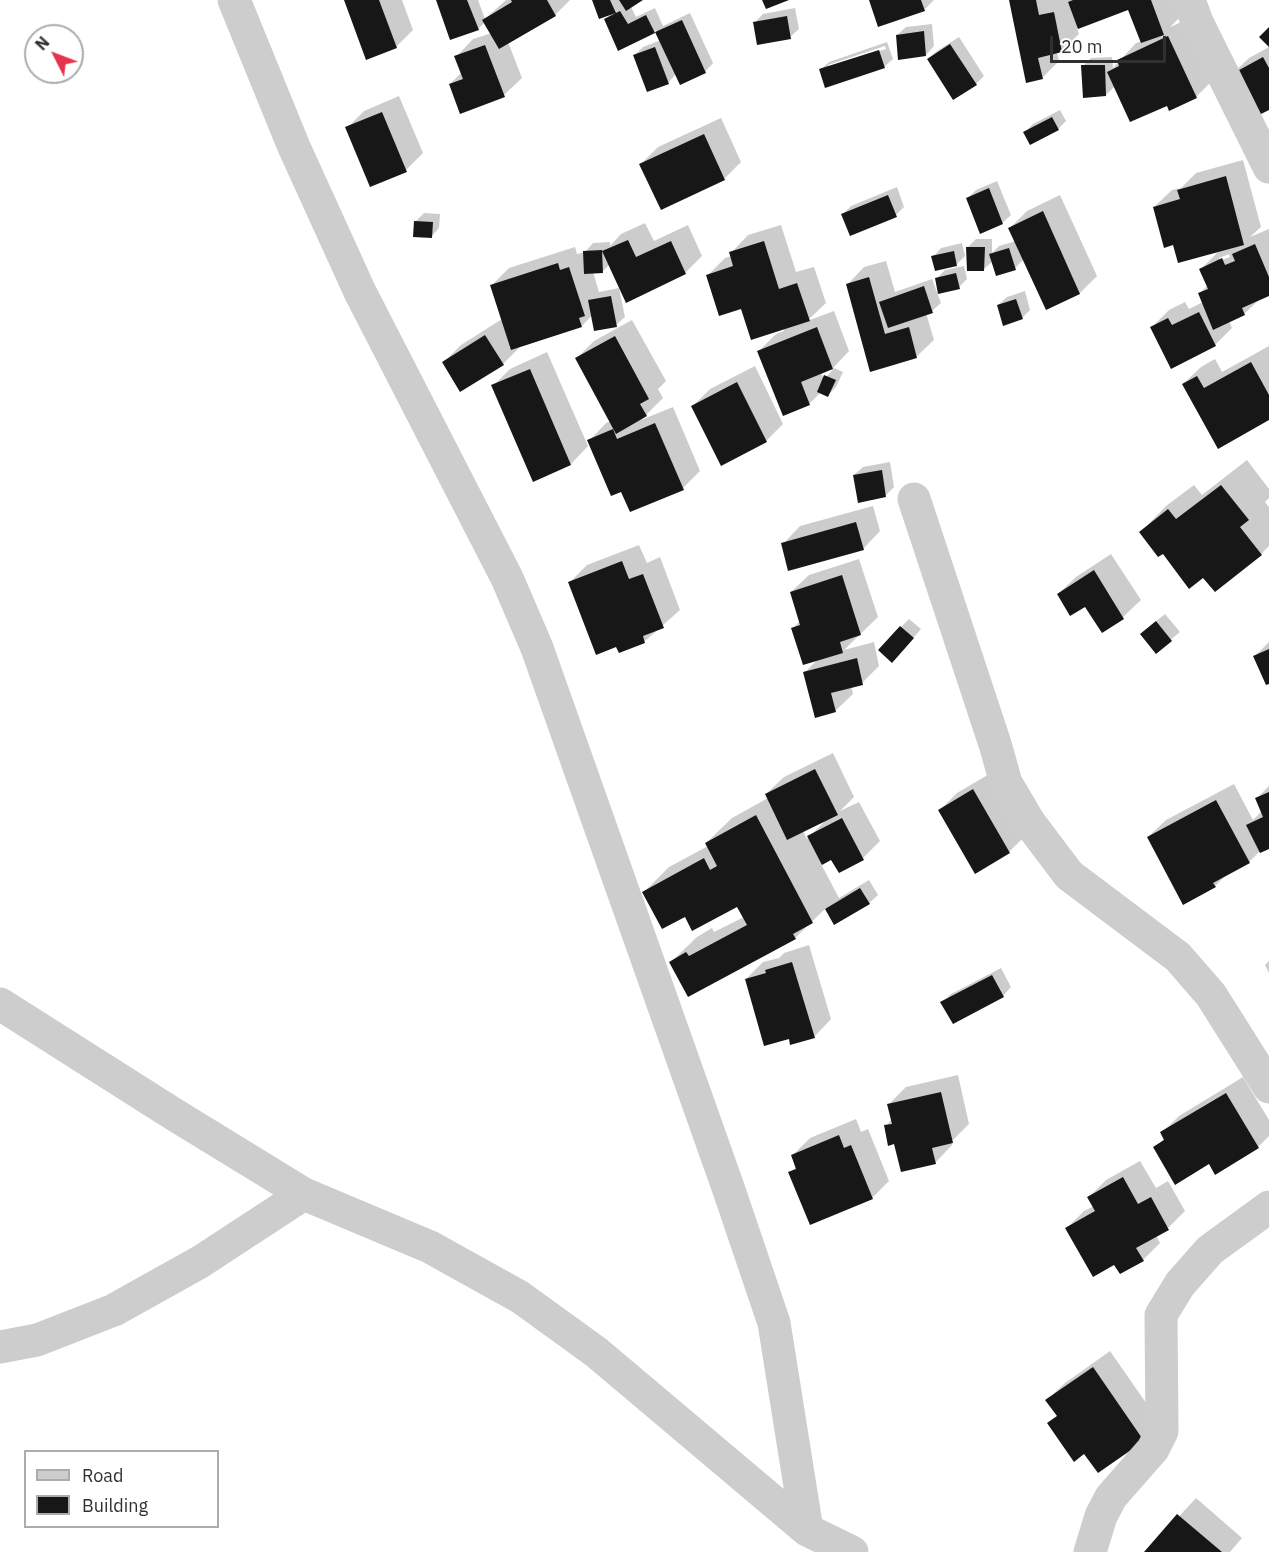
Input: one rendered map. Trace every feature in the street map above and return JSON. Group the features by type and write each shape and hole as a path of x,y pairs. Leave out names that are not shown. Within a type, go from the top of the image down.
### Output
{"street":[{"path":"234,0 294,147 360,292 507,578 537,648 774,1323 807,1530"},
{"path":"1189,0 1197,22 1268,162"},
{"path":"914,499 1006,783 1029,822 1069,875 1178,957 1211,995 1269,1087"},
{"path":"0,1004 304,1194 430,1247 520,1297 596,1352 807,1530 852,1552"},
{"path":"0,1347 37,1340 114,1310 200,1262 304,1194"},
{"path":"1090,1552 1101,1516 1111,1497 1153,1449 1162,1431 1161,1315 1180,1284 1210,1250 1269,1207"}],"building":[{"path":"344,0 379,0 397,48 366,60"},
{"path":"436,0 467,0 479,30 450,40"},
{"path":"511,0 547,0 556,16 499,49 482,20 512,2"},
{"path":"592,0 610,0 616,13 599,19"},
{"path":"619,0 643,0 626,11"},
{"path":"762,0 789,0 766,9"},
{"path":"869,0 921,0 925,11 878,27"},
{"path":"1009,0 1036,0 1039,15 1054,12 1062,52 1038,58 1043,79 1026,83"},
{"path":"1073,0 1151,0 1164,35 1141,43 1128,10 1078,29 1068,2"},
{"path":"620,11 628,24 646,15 655,33 618,51 604,19"},
{"path":"787,16 791,39 757,45 753,22"},
{"path":"682,20 706,73 680,85 655,32"},
{"path":"1269,27 1269,47 1259,37"},
{"path":"924,31 926,56 898,60 896,35"},
{"path":"1168,36 1197,98 1169,111 1167,106 1130,122 1107,72 1119,66 1117,60"},
{"path":"950,44 977,85 953,100 927,59"},
{"path":"485,45 505,97 460,114 449,84 463,79 454,56"},
{"path":"655,47 669,84 647,92 633,55"},
{"path":"879,50 885,68 825,88 819,69"},
{"path":"1263,57 1269,68 1269,110 1253,118 1230,75"},
{"path":"1081,65 1105,65 1106,96 1083,98"},
{"path":"382,112 407,172 370,187 345,127"},
{"path":"1052,117 1059,130 1030,145 1023,132"},
{"path":"704,134 725,180 661,210 639,164"},
{"path":"1226,176 1244,245 1178,263 1173,245 1164,248 1153,207 1180,199 1177,190"},
{"path":"989,188 1003,224 980,234 966,198"},
{"path":"888,195 897,217 850,236 841,214"},
{"path":"1043,211 1080,294 1046,310 1008,228"},
{"path":"414,221 433,222 432,238 413,237"},
{"path":"628,240 636,257 671,241 686,274 626,303 602,251"},
{"path":"764,241 779,289 797,283 810,321 751,340 741,309 719,316 706,275 733,266 729,252"},
{"path":"1255,244 1269,277 1269,296 1242,308 1245,315 1213,330 1198,293 1208,289 1199,269 1222,258 1225,265 1235,261 1232,254"},
{"path":"966,247 985,247 984,271 967,271"},
{"path":"1009,248 1016,270 996,276 989,254"},
{"path":"602,250 603,273 584,274 583,251"},
{"path":"954,251 957,266 935,271 931,256"},
{"path":"558,263 560,270 569,267 585,316 579,318 582,327 511,350 490,285"},
{"path":"956,273 960,289 938,294 935,278"},
{"path":"869,277 885,334 909,327 917,358 870,372 846,284"},
{"path":"924,286 933,313 888,328 879,302"},
{"path":"611,296 617,327 594,331 588,300"},
{"path":"1016,299 1023,319 1003,326 997,305"},
{"path":"1199,312 1216,346 1171,369 1150,327 1168,318 1172,325"},
{"path":"817,327 833,369 801,382 810,405 783,416 757,351"},
{"path":"485,335 504,365 460,392 442,362"},
{"path":"615,336 649,399 640,404 647,416 616,434 575,358"},
{"path":"1251,362 1269,395 1269,420 1218,449 1182,384 1197,376 1204,388"},
{"path":"530,369 571,465 533,482 491,385"},
{"path":"824,375 836,380 828,397 817,392"},
{"path":"737,382 767,442 721,466 691,406"},
{"path":"655,423 684,490 630,512 621,492 611,496 587,440 613,429 617,439"},
{"path":"882,470 886,497 858,503 853,475"},
{"path":"1221,485 1249,520 1240,527 1262,555 1215,592 1203,578 1189,589 1163,554 1158,557 1139,532 1168,509 1176,519"},
{"path":"856,522 864,550 788,571 781,543"},
{"path":"622,561 629,579 643,574 664,628 643,636 645,643 619,653 616,647 596,655 568,582"},
{"path":"1094,570 1124,619 1102,633 1085,607 1070,616 1057,594"},
{"path":"842,575 861,635 840,642 843,653 803,665 791,628 800,625 790,592"},
{"path":"1156,621 1172,641 1156,654 1140,634"},
{"path":"900,626 914,638 892,663 878,650"},
{"path":"1269,649 1269,684 1266,685 1253,656"},
{"path":"857,658 863,685 831,693 836,712 815,718 803,672"},
{"path":"815,769 838,815 787,840 765,794"},
{"path":"973,789 1010,853 975,874 938,810"},
{"path":"1269,792 1269,849 1260,853 1246,825 1263,817 1255,798"},
{"path":"1216,800 1250,863 1213,883 1216,887 1183,905 1147,837"},
{"path":"756,815 813,923 793,934 796,939 688,997 669,962 686,952 689,956 747,925 737,907 692,931 685,917 662,929 642,892 704,858 710,870 717,866 705,843"},
{"path":"842,818 864,860 839,873 831,860 822,865 807,836"},
{"path":"860,888 870,904 834,925 825,909"},
{"path":"792,962 815,1038 790,1045 789,1039 764,1046 745,979"},
{"path":"992,975 1004,997 953,1024 940,1002"},
{"path":"941,1092 953,1143 932,1148 936,1164 901,1172 894,1144 888,1146 884,1125 892,1124 887,1104"},
{"path":"1226,1093 1259,1148 1215,1175 1209,1164 1175,1185 1153,1147 1164,1140 1160,1132"},
{"path":"839,1135 844,1148 851,1145 873,1199 810,1225 788,1172 796,1169 791,1155"},
{"path":"1123,1177 1138,1204 1151,1197 1169,1230 1136,1248 1144,1261 1120,1274 1114,1265 1093,1277 1065,1228 1095,1211 1087,1197"},
{"path":"1093,1367 1144,1441 1098,1473 1084,1454 1074,1462 1047,1423 1057,1416 1045,1400"},
{"path":"1177,1514 1222,1552 1144,1552"}]}
